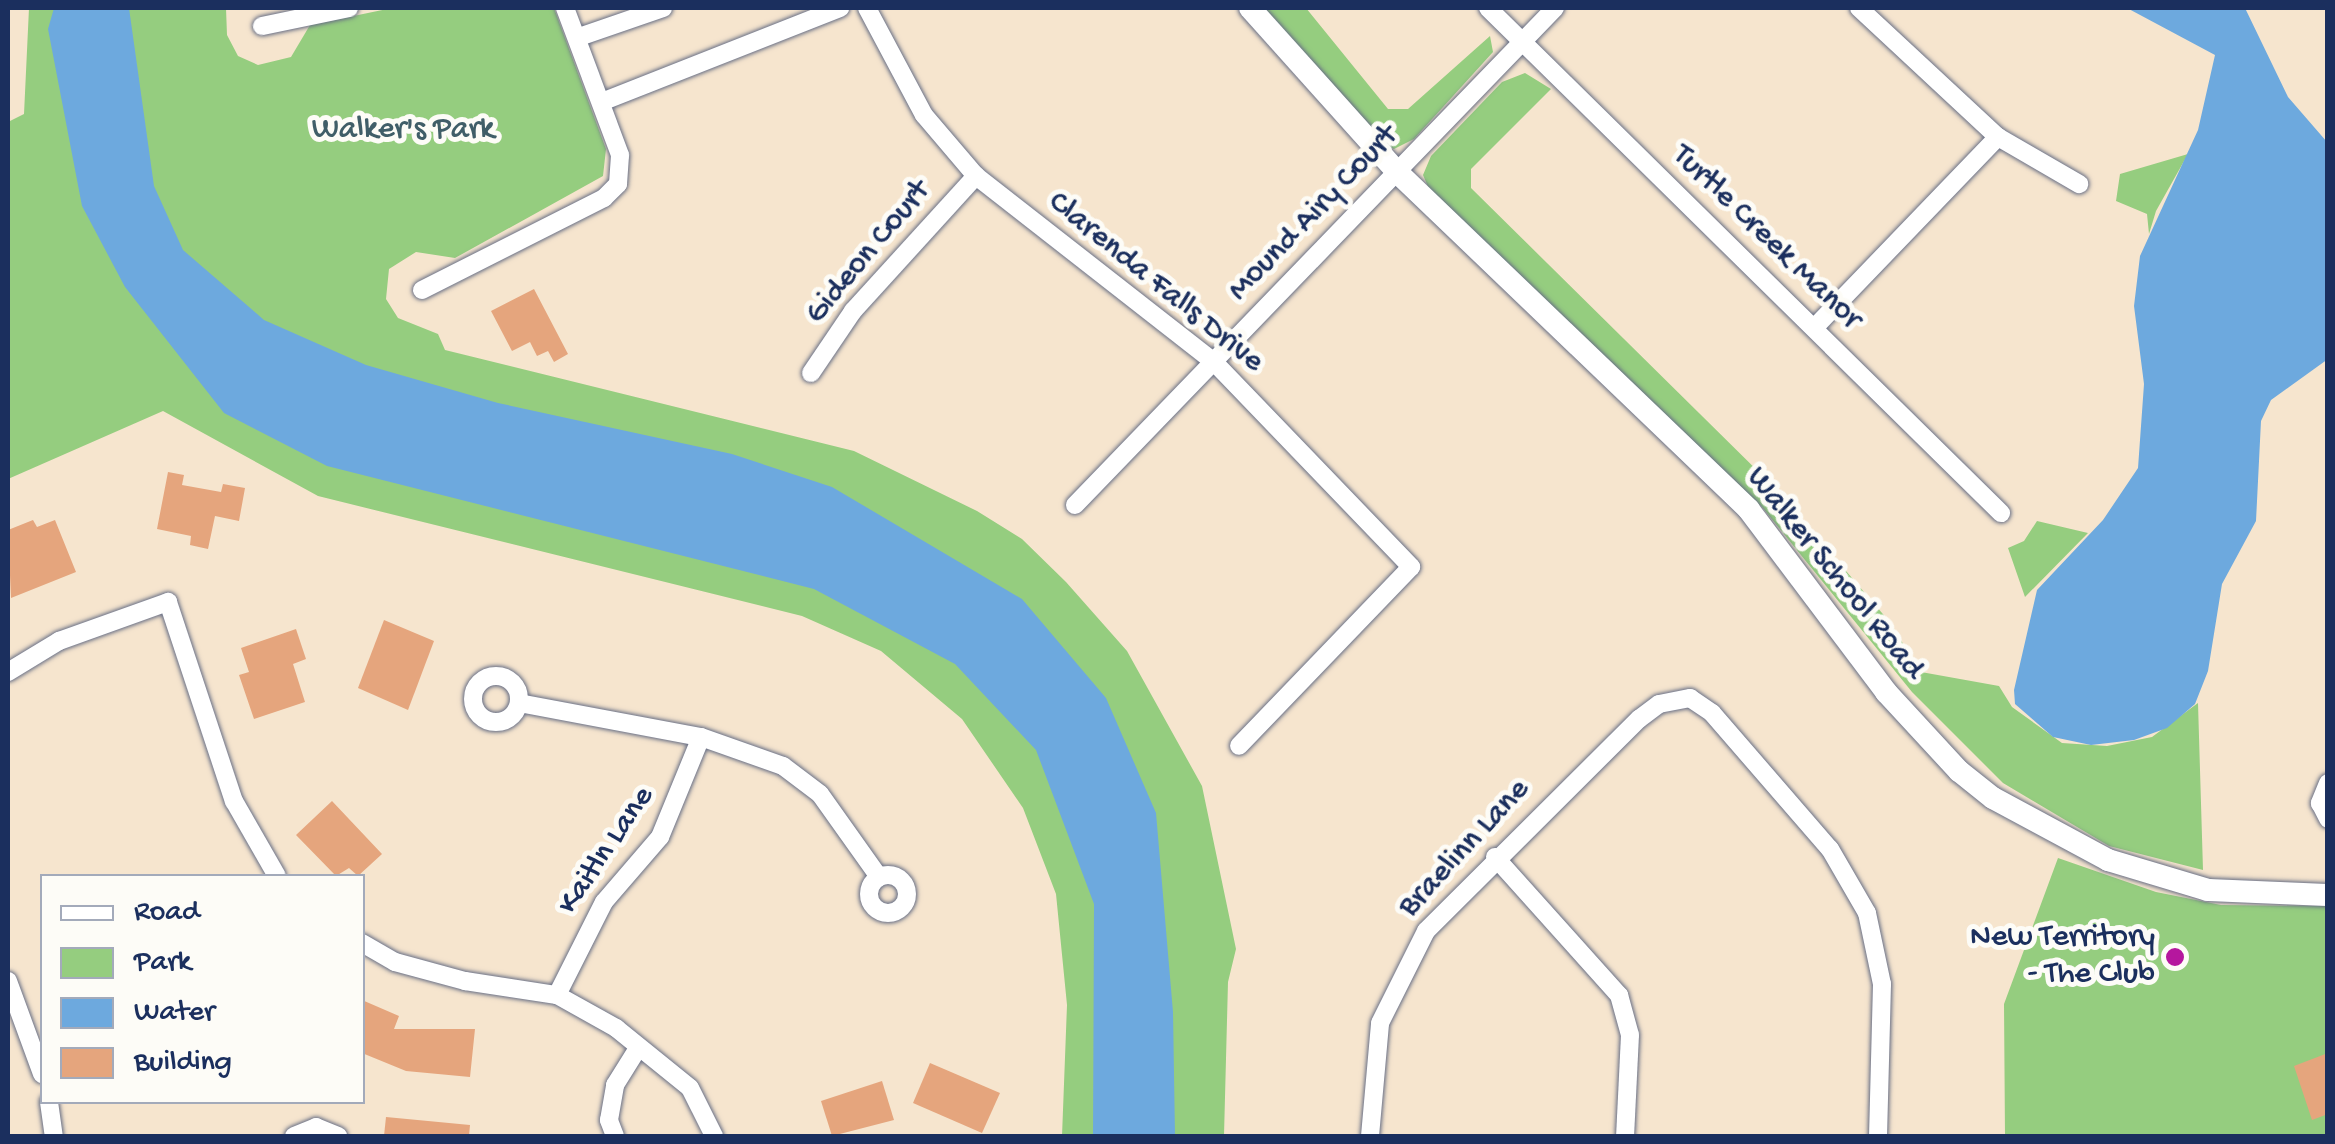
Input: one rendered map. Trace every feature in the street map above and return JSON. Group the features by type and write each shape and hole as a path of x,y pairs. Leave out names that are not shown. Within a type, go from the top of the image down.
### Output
{"street":[{"path":"262,26 349,8"},
{"path":"422,290 604,198 618,184 620,154 604,101 565,8"},
{"path":"579,36 663,8"},
{"path":"604,101 840,8"},
{"name":"Clarenda Falls Drive","path":"867,8 924,114 976,176 1215,363 1411,568 1239,746"},
{"name":"Walker School Road","path":"1250,8 1396,170 1749,510 1897,704 1992,798 2067,841 2166,878 2246,894 2328,895"},
{"name":"Turtle Creek Manor","path":"1488,8 2002,513"},
{"name":"Mound Airy Court","path":"1074,505 1555,8"},
{"path":"1858,8 1998,137 2079,184"},
{"path":"1815,327 1998,137"},
{"name":"Gideon Court","path":"811,373 853,311 976,176"},
{"path":"8,672 59,641 168,602 234,801 276,874"},
{"name":"Braelinn Lane","path":"1370,1136 1380,1023 1408,958 1495,857 1639,719 1690,698 1712,713 1830,849 1856,891 1881,972 1878,1136"},
{"path":"518,703 701,738 783,766 820,794 879,877"},
{"name":"Kaitln Lane","path":"557,995 604,902 660,838 701,738"},
{"path":"2328,783 2320,803 2328,819"},
{"path":"1495,857 1618,995 1630,1035 1625,1136"},
{"path":"365,945 395,962 465,981 557,995 690,1088 714,1136"},
{"path":"8,981 40,1069"},
{"path":"615,1136 609,1120 616,1086 638,1048"},
{"path":"49,1104 54,1136"},
{"path":"294,1136 316,1127 338,1136"}],"green space":[{"name":"Walker's Park","path":"29,8 226,8 227,35 238,56 258,65 291,57 310,25 392,8 554,8 606,149 603,176 455,258 416,252 389,269 386,299 398,318 438,334 445,350 854,451 977,511 1022,539 1066,582 1127,651 1202,786 1236,949 1228,982 1224,1136 1062,1136 1067,1005 1056,894 1023,808 962,719 881,651 802,616 318,496 163,411 8,479 8,122 24,114"},
{"path":"1258,8 1306,8 1388,109 1408,109 1490,36 1493,52 1414,139 1394,149 1383,145"},
{"path":"1525,73 1551,89 1471,169 1471,188 1775,488 1888,620 1921,672 1999,686 2012,707 2062,743 2107,746 2152,737 2198,703 2203,870 2109,846 2003,783 1912,692 1762,507 1429,189 1423,175 1431,156 1502,82"},
{"path":"2188,154 2156,211 2149,234 2147,214 2116,201 2120,174"},
{"path":"2037,521 2088,533 2025,597 2008,548 2024,541"},
{"name":"New Territory - The Club","path":"2058,858 2156,892 2221,905 2327,906 2327,1136 2005,1136 2004,1004"}],"water":[{"path":"54,8 129,8 154,186 183,250 264,320 366,365 498,403 732,454 832,487 1022,599 1106,698 1156,813 1173,1012 1175,1136 1093,1136 1094,904 1036,750 955,664 814,589 327,466 224,413 125,287 82,206 48,29"},
{"path":"2127,8 2245,8 2288,97 2327,142 2328,359 2271,400 2261,421 2256,521 2222,584 2208,671 2195,704 2167,728 2134,740 2091,745 2053,737 2015,704 2014,690 2037,590 2103,520 2138,468 2144,384 2134,306 2140,256 2198,130 2215,55"}],"building":[{"path":"534,289 568,354 554,362 548,351 537,356 530,342 512,351 491,311"},
{"path":"168,472 184,475 182,485 221,492 223,484 245,488 239,521 215,516 208,549 190,545 191,536 157,529"},
{"path":"33,520 37,527 55,520 76,572 11,598 8,530"},
{"path":"384,620 434,641 408,710 358,688"},
{"path":"296,629 306,659 293,664 305,702 254,719 239,675 249,672 241,648"},
{"path":"332,801 382,854 360,874 349,868 334,874 296,835"},
{"path":"365,1001 399,1016 394,1029 475,1029 470,1077 406,1071 365,1054"},
{"path":"2328,1053 2328,1114 2312,1120 2294,1066"},
{"path":"930,1063 1000,1093 982,1133 913,1103"},
{"path":"882,1081 894,1120 832,1136 821,1101"},
{"path":"386,1117 470,1125 469,1136 384,1136"}],"place":[{"name":"New Territory - The Club","path":"2175,957"}]}
